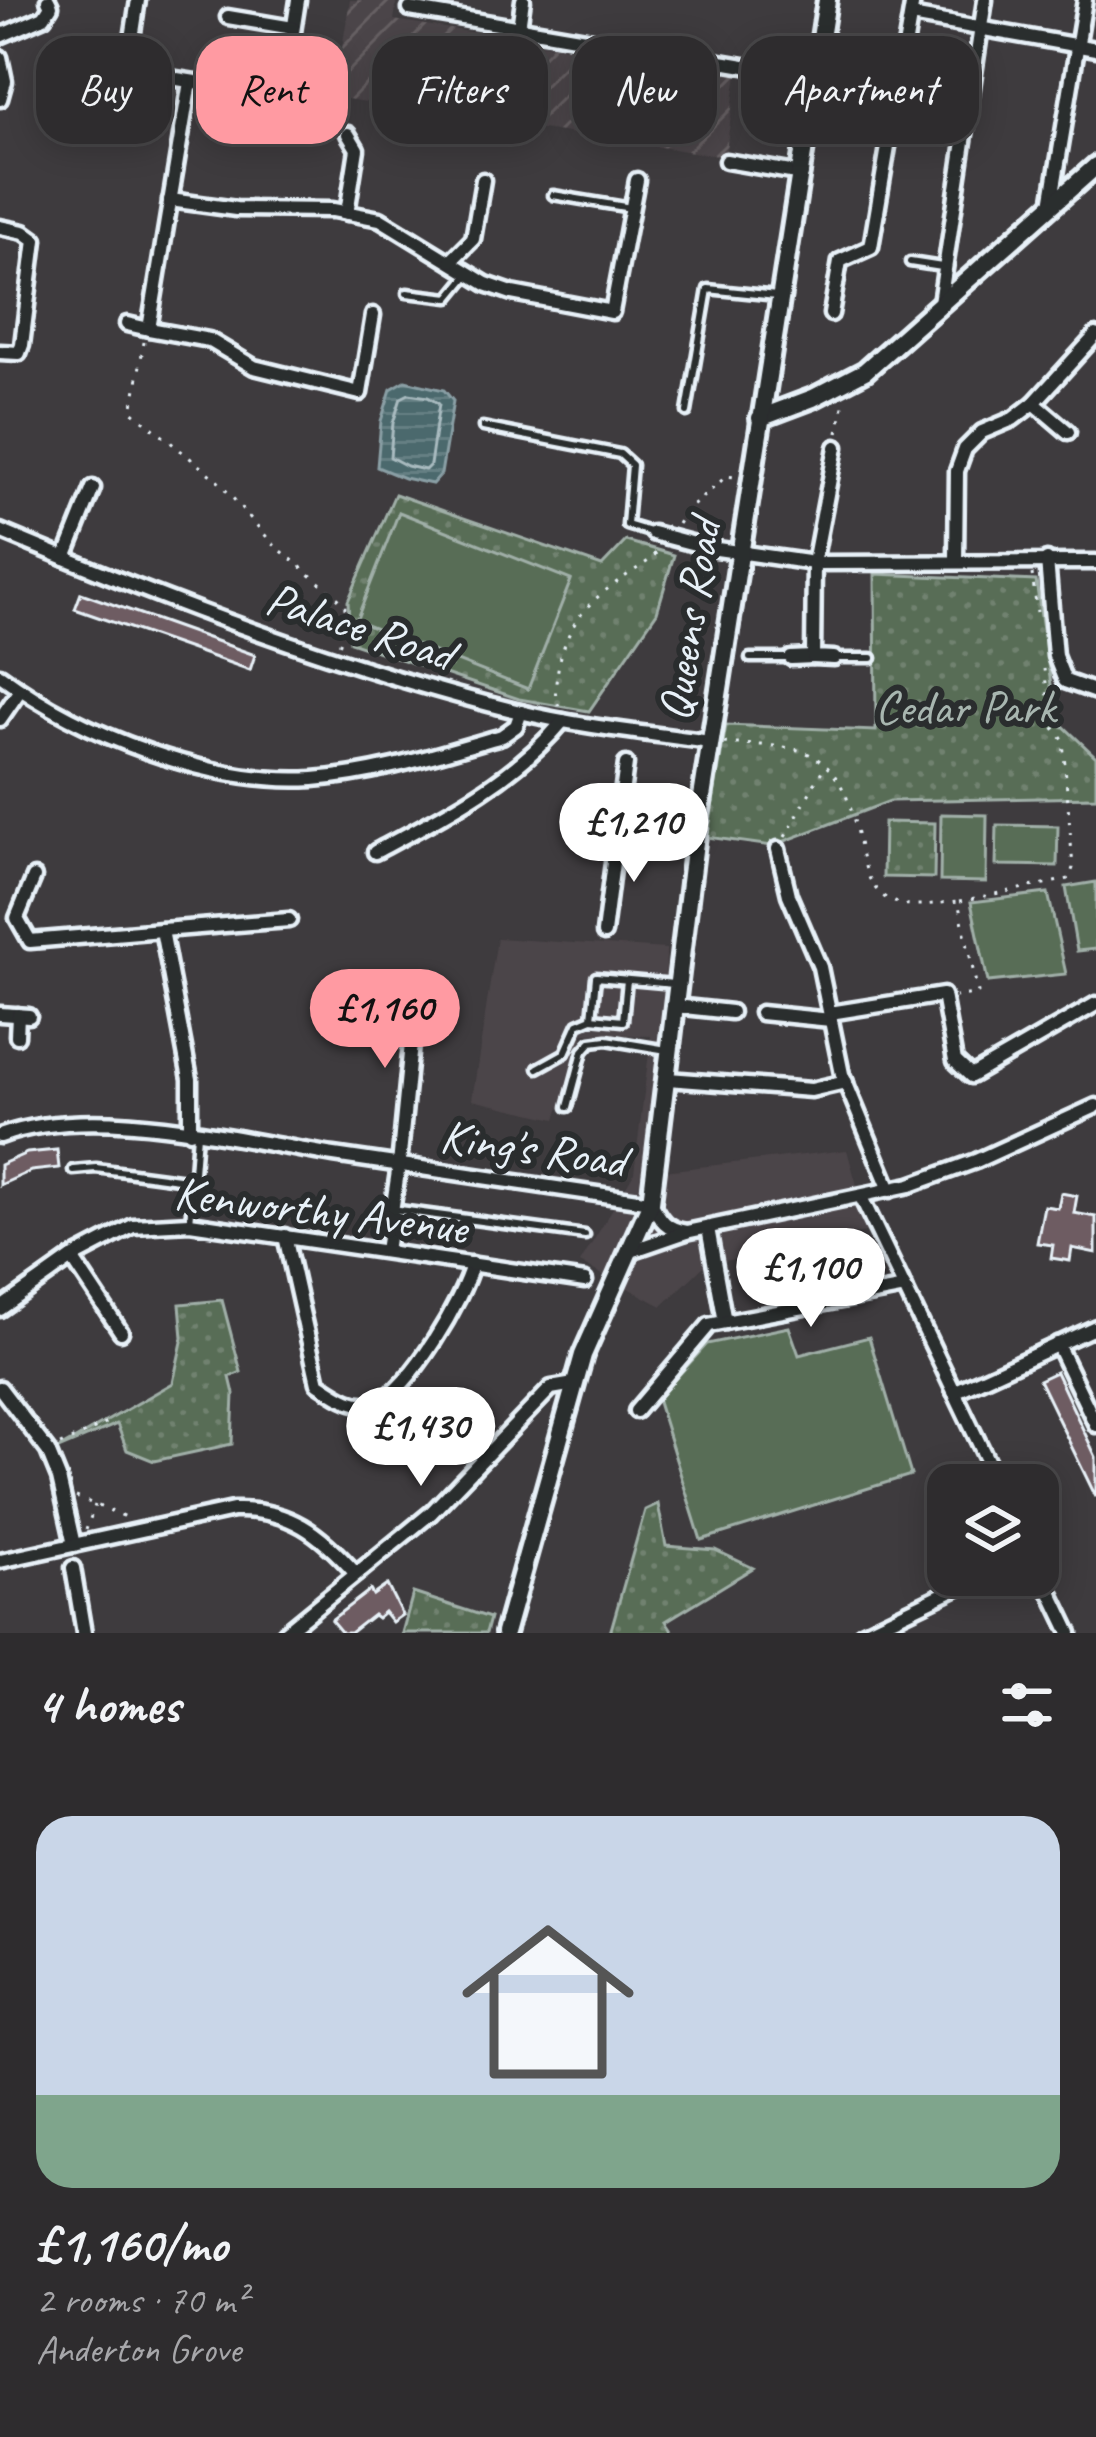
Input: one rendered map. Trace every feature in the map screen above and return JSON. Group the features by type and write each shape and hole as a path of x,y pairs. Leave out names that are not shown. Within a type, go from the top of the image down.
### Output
{"main road":[{"name":"Queens Road","path":"821,36 827,0"},
{"name":"Queens Road","path":"505,1633 583,1354 651,1202 694,842 806,144"},
{"path":"760,418 865,371 1096,166"}],"street":[{"path":"0,36 44,17 51,6 48,0"},
{"path":"138,0 127,71 283,96 298,0"},
{"path":"519,28 523,0"},
{"path":"831,314 840,261 871,247 914,0"},
{"path":"940,304 986,0"},
{"path":"1052,206 1085,0"},
{"path":"410,8 741,66"},
{"path":"911,16 1096,49"},
{"path":"228,17 293,28"},
{"path":"0,57 5,81 0,100"},
{"path":"148,328 190,82"},
{"path":"347,213 357,149 348,134"},
{"path":"726,161 802,174"},
{"path":"451,261 473,239 483,180"},
{"path":"170,200 380,219 512,293 611,312 637,180"},
{"path":"0,227 24,232 35,240 22,346 20,352 0,352"},
{"path":"127,325 209,340 254,367 360,393 373,315"},
{"path":"956,560 957,470 965,449 982,432 1013,419 1034,403 1096,335"},
{"path":"1034,403 1068,432"},
{"path":"813,657 814,563 836,447"},
{"path":"65,558 93,488"},
{"name":"Palace Road","path":"0,531 334,658 521,712 710,742"},
{"path":"660,535 737,554 814,563 1096,562"},
{"path":"1047,560 1054,656 1065,681 1096,692"},
{"path":"791,658 834,658"},
{"path":"0,676 52,710 129,745 190,763 306,779 402,766 502,736 516,726 521,712"},
{"path":"0,719 20,690"},
{"path":"375,852 468,803 548,739 563,721"},
{"path":"604,933 626,764"},
{"path":"617,831 694,842"},
{"path":"778,849 788,895 820,967 846,1082 890,1190"},
{"path":"34,877 17,918 30,941 289,920"},
{"path":"162,930 190,1079 194,1133"},
{"path":"386,1251 418,983"},
{"path":"761,1013 831,1016 943,997 956,1061 971,1076 1096,1004"},
{"path":"675,1006 731,1012"},
{"path":"0,1014 24,1016 17,1036"},
{"path":"668,1078 811,1090 846,1082"},
{"path":"631,1251 686,1232 890,1190 976,1161 1096,1106"},
{"name":"King's Road","path":"1,1134 73,1121 194,1133 651,1202 663,1223 686,1232"},
{"path":"860,1196 989,1464"},
{"name":"Kenworthy Avenue","path":"0,1309 72,1258 133,1226 190,1223 585,1281"},
{"path":"708,1228 725,1322"},
{"path":"285,1235 318,1383 345,1402 374,1404 399,1390 467,1285 472,1264"},
{"path":"72,1258 122,1332"},
{"path":"637,1412 709,1325 905,1288"},
{"path":"955,1392 1096,1327"},
{"path":"1057,1344 1096,1425"},
{"path":"284,1633 431,1513 551,1388 574,1384"},
{"path":"0,1388 48,1451 78,1544"},
{"path":"0,1561 233,1510 271,1512 310,1528 356,1574"},
{"path":"73,1568 84,1633"},
{"path":"862,1633 939,1596"},
{"path":"1052,1596 1070,1633"}],"lane":[{"path":"553,195 632,208"},
{"path":"910,262 945,268"},
{"path":"406,293 448,298 469,273"},
{"path":"687,412 708,289 781,297"},
{"path":"483,427 620,454 632,465 627,525 660,535"},
{"path":"749,658 791,658"},
{"path":"834,658 872,658"},
{"path":"592,1018 596,977 678,985"},
{"path":"538,1068 565,1053 578,1024 592,1018 623,1021 627,980"},
{"path":"568,1107 583,1051 591,1042 608,1040 670,1051"},
{"path":"190,1223 194,1133"},
{"path":"73,1170 96,1168 193,1181"},
{"path":"392,1209 585,1235"}],"path":[{"path":"148,328 132,411 217,480 272,543 345,604 344,631 334,658"},
{"path":"836,447 848,380"},
{"path":"563,721 554,697 568,630 586,604 653,558 660,535 726,476 750,479"},
{"path":"710,742 799,751 825,766 854,807 863,865 876,890 891,901 912,905 1069,879 1072,825 1063,740"},
{"path":"778,849 825,766"},
{"path":"943,997 978,993 958,901"},
{"path":"48,1451 114,1420"},
{"path":"63,1492 135,1521 140,1530"},
{"path":"78,1544 95,1504"}],"shaded area":[{"path":"350,0 397,0 394,20 496,36 372,36 372,103 348,99 348,36 344,36"},
{"path":"548,44 572,48 572,134 548,130"},
{"path":"717,71 737,74 725,157 640,144 717,144"},
{"path":"497,938 666,949 664,1171 847,1150 870,1231 705,1265 662,1306 580,1263 634,1173 651,1036 584,1033 556,1119 472,1100"}],"green space":[{"path":"395,494 602,566 626,541 674,555 657,612 589,711 519,699 350,642 348,601"},
{"path":"399,512 571,580 528,689 356,621"},
{"name":"Cedar Park","path":"875,574 1036,581 1056,719 1096,757 1096,797 890,801 772,846 707,837 726,725 876,731"},
{"path":"941,814 987,815 986,882 940,881"},
{"path":"884,822 935,823 934,878 883,877"},
{"path":"997,825 1058,826 1057,866 996,865"},
{"path":"1096,882 1096,949 1077,951 1066,887"},
{"path":"1048,893 1066,974 988,982 971,902"},
{"path":"222,1300 241,1372 230,1377 232,1444 154,1461 127,1450 117,1424 58,1449 173,1383 183,1337 180,1304"},
{"path":"789,1327 799,1355 869,1337 911,1475 701,1540 657,1399 707,1344"},
{"path":"658,1504 666,1546 715,1550 753,1568 666,1621 674,1633 610,1633 645,1510"},
{"path":"413,1593 490,1618 486,1633 402,1633"}],"water":[{"path":"405,381 444,390 453,401 441,474 432,484 377,467 381,421 391,389"}],"building":[{"path":"81,593 255,655 250,670 75,609"},
{"path":"57,1150 59,1168 31,1171 0,1185 0,1165 27,1153"},
{"path":"1061,1193 1077,1196 1074,1213 1096,1217 1096,1253 1072,1248 1070,1261 1051,1258 1053,1245 1037,1243 1044,1206 1058,1208"},
{"path":"1056,1372 1096,1457 1096,1497 1039,1380"},
{"path":"387,1585 402,1615 392,1622 384,1612 342,1633 331,1620 370,1590 373,1595"}]}
